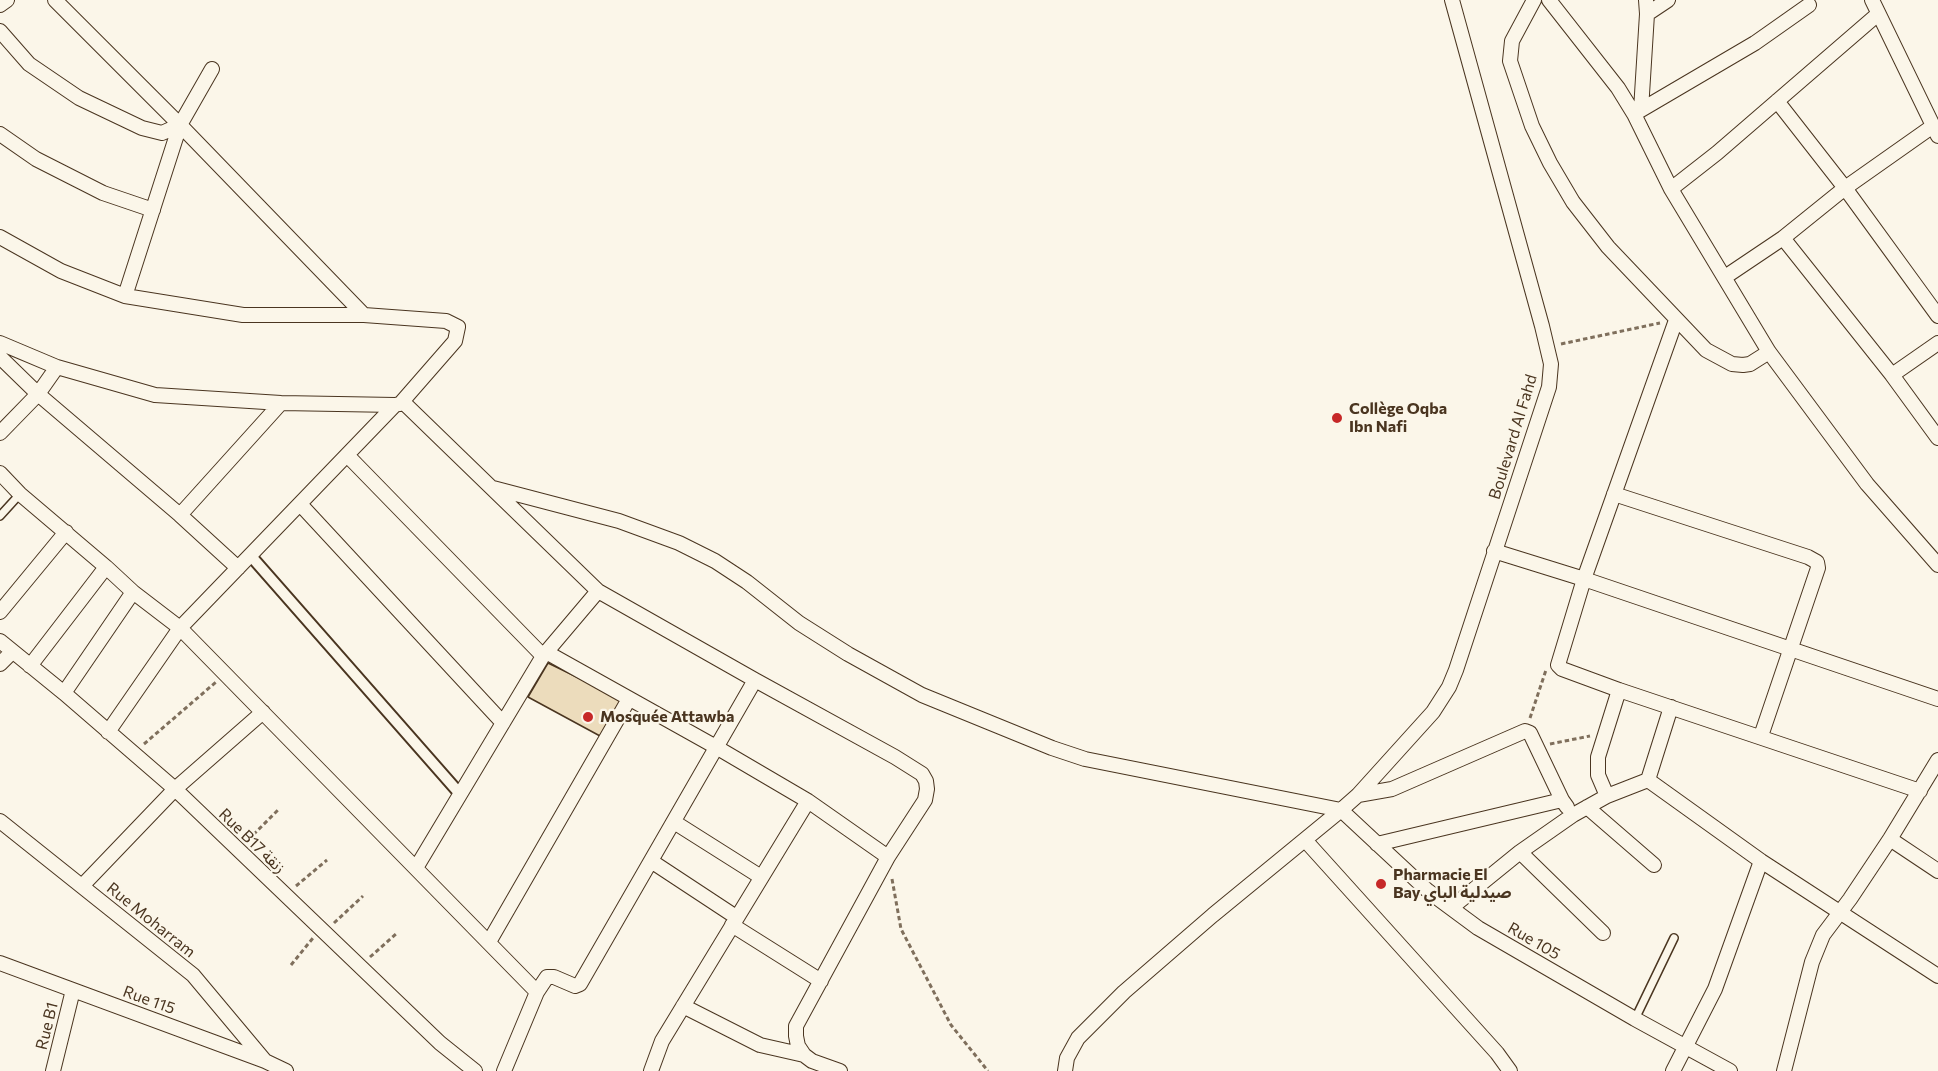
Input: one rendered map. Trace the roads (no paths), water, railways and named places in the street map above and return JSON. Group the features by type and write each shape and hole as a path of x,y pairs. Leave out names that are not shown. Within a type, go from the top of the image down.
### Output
{"street":[{"path":"0,5 7,0"},
{"path":"55,0 364,315"},
{"name":"Boulevard Al Fahd","path":"1065,1071 1067,1058 1078,1038 1124,992 1358,795 1433,711 1444,696 1456,670 1549,387 1551,364 1452,0"},
{"path":"1534,0 1512,41 1510,61 1532,126 1573,202 1608,247 1706,350 1732,364 1743,365 1750,364 1769,352"},
{"path":"1549,0 1638,112 1671,189 1769,352 1867,484 1938,566"},
{"path":"1638,112 1647,7 1668,0"},
{"path":"1725,277 1783,237 1845,188 1935,131 1872,0"},
{"path":"1638,112 1755,44 1809,5"},
{"path":"1671,189 1718,153 1878,14"},
{"path":"0,31 29,64 79,98 142,128 162,133 180,125"},
{"path":"125,296 180,125 212,69"},
{"path":"1777,101 1845,188 1938,316"},
{"path":"0,134 36,159 102,193 153,210"},
{"path":"0,237 61,271 125,296 243,315 364,315 446,321 458,327 455,341 398,404 180,628 108,732"},
{"path":"1783,237 1892,375 1938,438"},
{"path":"1676,320 1584,579 1557,664 1562,669 1619,690 1920,791"},
{"path":"0,343 57,367 154,395 281,404 404,404 598,591 922,774 927,789 925,800 888,857 796,1026 798,1047 804,1055 812,1061 840,1071"},
{"path":"1892,375 1938,343"},
{"path":"0,357 38,394 180,515 238,568"},
{"path":"0,433 38,394 57,367"},
{"path":"180,515 281,404"},
{"path":"347,455 544,654 716,747 808,801 888,857"},
{"path":"0,473 20,494 133,592 180,628 537,992"},
{"path":"491,487 619,521 680,543 715,561 747,582 799,623 858,660 922,695 1052,748 1085,759 1341,810"},
{"path":"1614,494 1808,557 1817,562 1818,568 1761,736"},
{"path":"300,504 502,723"},
{"path":"0,612 66,532"},
{"path":"1494,551 1584,579 1938,699"},
{"path":"250,555 460,794"},
{"path":"30,666 106,567"},
{"path":"416,868 544,654 598,591"},
{"path":"64,693 133,592"},
{"name":"Rue B17 زنقة","path":"0,641 175,789 440,1043 475,1071"},
{"path":"0,664 12,652"},
{"path":"504,1071 537,992 549,976 575,986 580,984 755,680"},
{"path":"1607,796 1600,781 1597,766 1619,690"},
{"path":"489,942 629,699"},
{"path":"1648,780 1671,707"},
{"path":"82,886 175,789 263,712"},
{"path":"1358,795 1392,789 1525,731 1530,733 1562,800 1573,815"},
{"path":"1784,1071 1822,935 1890,839 1920,791 1933,782 1938,760"},
{"path":"1450,909 1520,852 1573,815 1607,796 1648,780"},
{"path":"1648,780 1761,861 1938,976"},
{"path":"1377,844 1562,800"},
{"path":"651,1071 662,1041 808,801"},
{"path":"1587,807 1654,865"},
{"name":"Rue 105","path":"1341,810 1450,909 1635,1019 1730,1071"},
{"name":"Rue Moharram","path":"0,821 193,975 265,1061"},
{"path":"674,822 761,877"},
{"path":"1890,839 1938,871"},
{"path":"1305,840 1497,1053 1510,1071"},
{"path":"1520,852 1603,933"},
{"path":"651,861 820,981"},
{"path":"1672,1071 1715,989 1761,861"},
{"name":"Rue 115","path":"0,963 265,1061 286,1071"},
{"name":"Rue B1","path":"53,1071 73,990"},
{"path":"683,1006 760,1045 804,1055"}],"lane":[{"path":"0,516 20,494"},
{"path":"1635,1019 1674,938"}],"place":[{"name":"Collège Oqba Ibn Nafi","path":"1337,418"},
{"name":"Mosquée Attawba","path":"588,717"},
{"name":"Pharmacie El Bay صيدلية الباي","path":"1381,884"}]}
